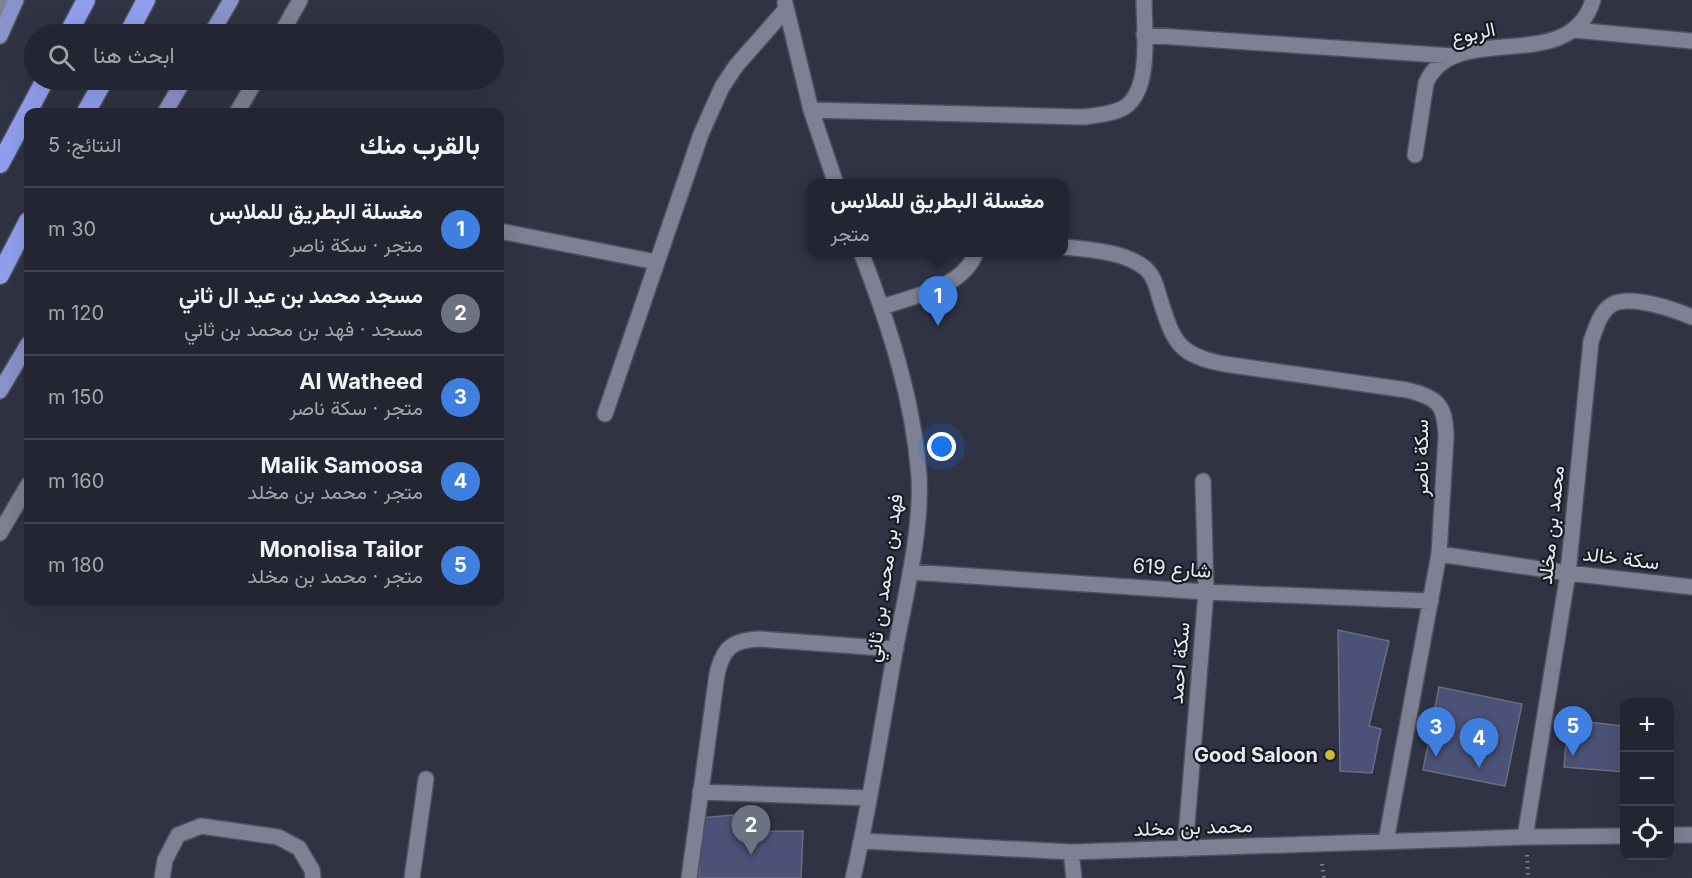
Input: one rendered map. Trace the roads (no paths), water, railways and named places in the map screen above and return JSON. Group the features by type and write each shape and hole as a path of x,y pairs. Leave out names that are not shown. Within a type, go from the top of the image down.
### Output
{"highway":[{"path":"73,24 86,0"},
{"path":"133,24 146,0"},
{"path":"30,108 40,90"},
{"path":"88,108 98,90"},
{"path":"0,164 24,119"},
{"path":"0,275 24,230"}],"main road":[{"path":"0,36 16,0"},
{"path":"216,24 231,0"},
{"path":"167,108 178,90"},
{"path":"0,391 24,351"}],"street":[{"path":"0,9 9,0"},
{"path":"287,24 300,0"},
{"path":"811,110 1084,117 1100,115 1124,107 1138,91 1143,76 1144,0"},
{"path":"1574,30 1590,11 1593,0"},
{"path":"785,5 811,110 835,179"},
{"path":"605,414 701,134 722,87 785,5"},
{"path":"1574,30 1692,41"},
{"name":"الربوع","path":"1415,155 1425,83 1436,67 1452,56 1462,53 1538,43 1563,36 1574,30"},
{"path":"1144,35 1452,56"},
{"path":"239,108 250,90"},
{"path":"504,232 656,262"},
{"name":"سكة ناصر","path":"1068,247 1103,251 1135,262 1149,271 1173,335 1184,350 1195,356 1224,364 1407,390 1426,394 1439,404 1445,418 1446,437 1439,554 1386,841"},
{"name":"فهد بن محمد بن ثاني","path":"853,878 862,841 910,572 919,507 919,477 906,388 882,307 863,257"},
{"path":"882,307 938,287 953,279 966,269 974,257"},
{"name":"محمد بن مخلد","path":"1525,837 1568,573 1591,340 1602,314 1613,304 1633,302 1654,304 1692,317"},
{"name":"سكة احمد","path":"1185,849 1206,592 1203,481"},
{"path":"0,533 24,491"},
{"name":"سكة خالد","path":"1439,554 1568,573 1692,587"},
{"name":"شارع 619","path":"910,572 1206,592 1431,601"},
{"path":"689,878 717,674 720,659 730,646 744,639 760,639 896,650"},
{"path":"411,878 426,779"},
{"path":"700,792 869,798"},
{"path":"162,878 165,860 178,835 201,826 278,837 299,848 312,870 313,878"},
{"path":"1674,835 1692,835"},
{"name":"محمد بن مخلد","path":"862,841 1071,852 1386,841 1620,836"},
{"path":"1071,852 1074,878"}],"place":[{"name":"مغسلة البطريق للملابس","path":"938,326"},
{"name":"Good Saloon","path":"1330,755"},
{"name":"Monolisa Tailor","path":"1573,756"},
{"name":"Al Watheed","path":"1436,757"},
{"name":"Malik Samoosa","path":"1479,768"},
{"name":"مسجد محمد بن عيد ال ثاني","path":"751,855"}]}
